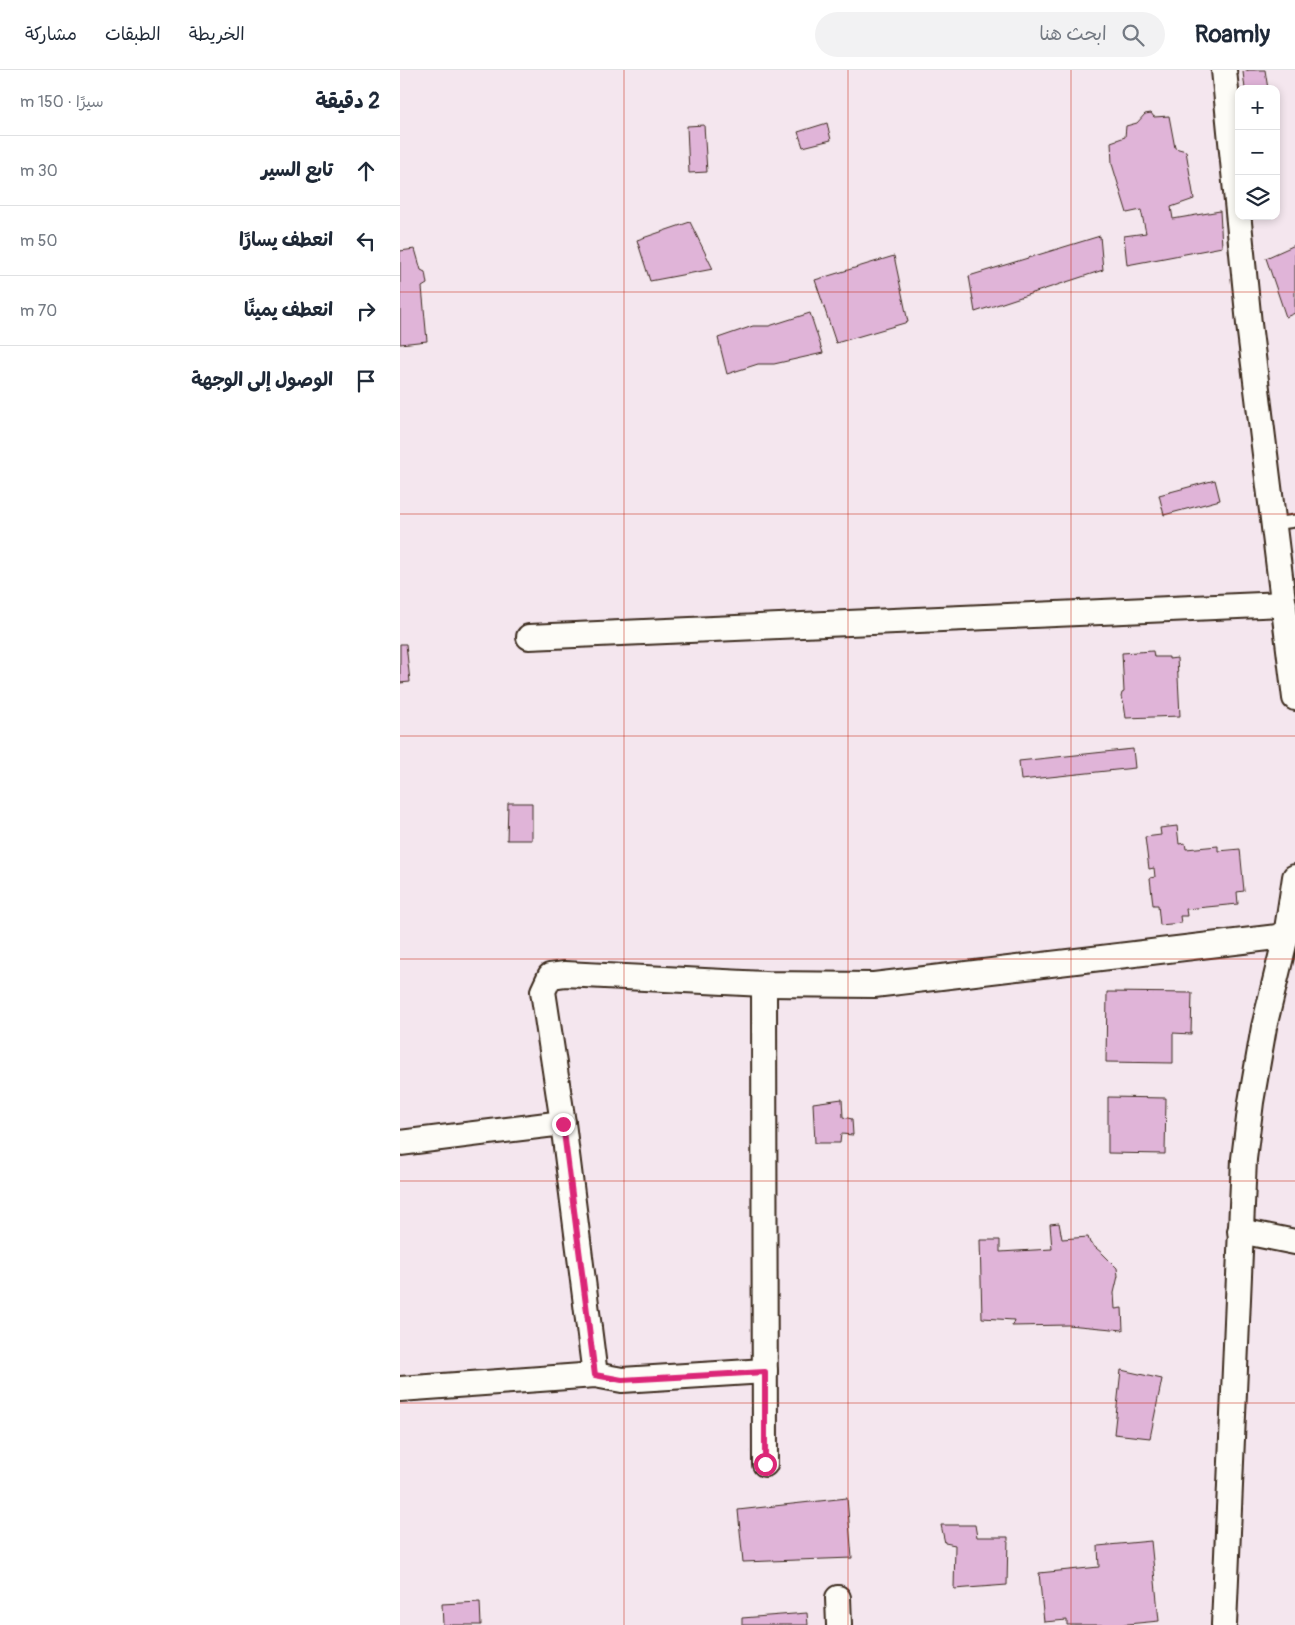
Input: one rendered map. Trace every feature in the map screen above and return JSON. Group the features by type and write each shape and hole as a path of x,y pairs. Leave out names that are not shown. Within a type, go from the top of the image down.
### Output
{"street":[{"path":"1224,70 1249,324 1284,522 1284,604 1295,698"},
{"path":"529,637 1284,604"},
{"path":"1224,1625 1244,1159 1251,1102 1264,1027 1290,930 1295,877"},
{"path":"595,1375 563,1124 543,991 550,976 565,974 764,984 874,985 1290,930"},
{"path":"764,984 765,1464"},
{"path":"400,1143 563,1124"},
{"path":"1240,1231 1295,1242"},
{"path":"400,1389 595,1375 622,1380 765,1372"},
{"path":"838,1598 839,1625"}],"building":[{"path":"1265,70 1267,85 1245,85 1243,72"},
{"path":"1151,113 1154,117 1169,116 1175,148 1186,151 1194,199 1171,207 1173,219 1220,211 1222,247 1127,265 1124,236 1146,233 1141,210 1127,213 1112,164 1111,142 1125,137 1126,126 1137,123 1145,114"},
{"path":"827,123 831,140 803,147 798,132"},
{"path":"704,125 707,172 689,173 687,126"},
{"path":"690,222 713,269 650,281 637,240"},
{"path":"1100,236 1103,270 975,312 969,276"},
{"path":"1295,245 1295,313 1286,317 1266,258"},
{"path":"415,249 421,270 425,272 427,284 422,287 427,341 400,344 400,251"},
{"path":"894,256 908,322 836,343 815,280"},
{"path":"810,313 823,353 774,364 758,364 727,374 718,338 753,326 769,326"},
{"path":"1215,480 1220,500 1164,515 1159,495"},
{"path":"400,644 406,644 410,682 400,683"},
{"path":"1153,651 1154,657 1177,658 1180,716 1126,718 1121,697 1124,692 1122,653"},
{"path":"1133,749 1135,768 1021,780 1019,761"},
{"path":"508,803 532,803 532,840 507,840"},
{"path":"1177,826 1179,844 1185,843 1186,849 1218,846 1218,851 1240,849 1244,891 1237,892 1238,904 1186,909 1187,916 1180,916 1181,923 1160,925 1158,905 1153,905 1150,878 1155,877 1154,868 1149,869 1145,837 1161,835 1160,828"},
{"path":"1107,992 1192,993 1191,1034 1173,1033 1173,1063 1106,1062"},
{"path":"1108,1097 1166,1098 1165,1154 1108,1153"},
{"path":"842,1099 843,1117 852,1119 853,1135 841,1134 840,1143 815,1143 813,1103"},
{"path":"1059,1223 1062,1239 1088,1237 1090,1243 1117,1268 1118,1276 1114,1293 1115,1309 1122,1308 1123,1330 1068,1325 1012,1326 1014,1320 982,1318 980,1240 1000,1240 1000,1252 1052,1249 1050,1224"},
{"path":"1121,1370 1162,1379 1150,1438 1114,1434"},
{"path":"847,1498 852,1558 743,1562 738,1510"},
{"path":"941,1525 975,1525 977,1537 1008,1537 1007,1585 954,1589 955,1545 945,1543"},
{"path":"1151,1541 1159,1621 1117,1625 1067,1625 1067,1620 1044,1622 1039,1573 1099,1567 1098,1546"},
{"path":"480,1602 481,1625 443,1625 442,1604"},
{"path":"807,1613 808,1625 742,1625 742,1618"}],"route":[{"path":"563,1124 595,1375 622,1380 765,1372 765,1464"}]}
